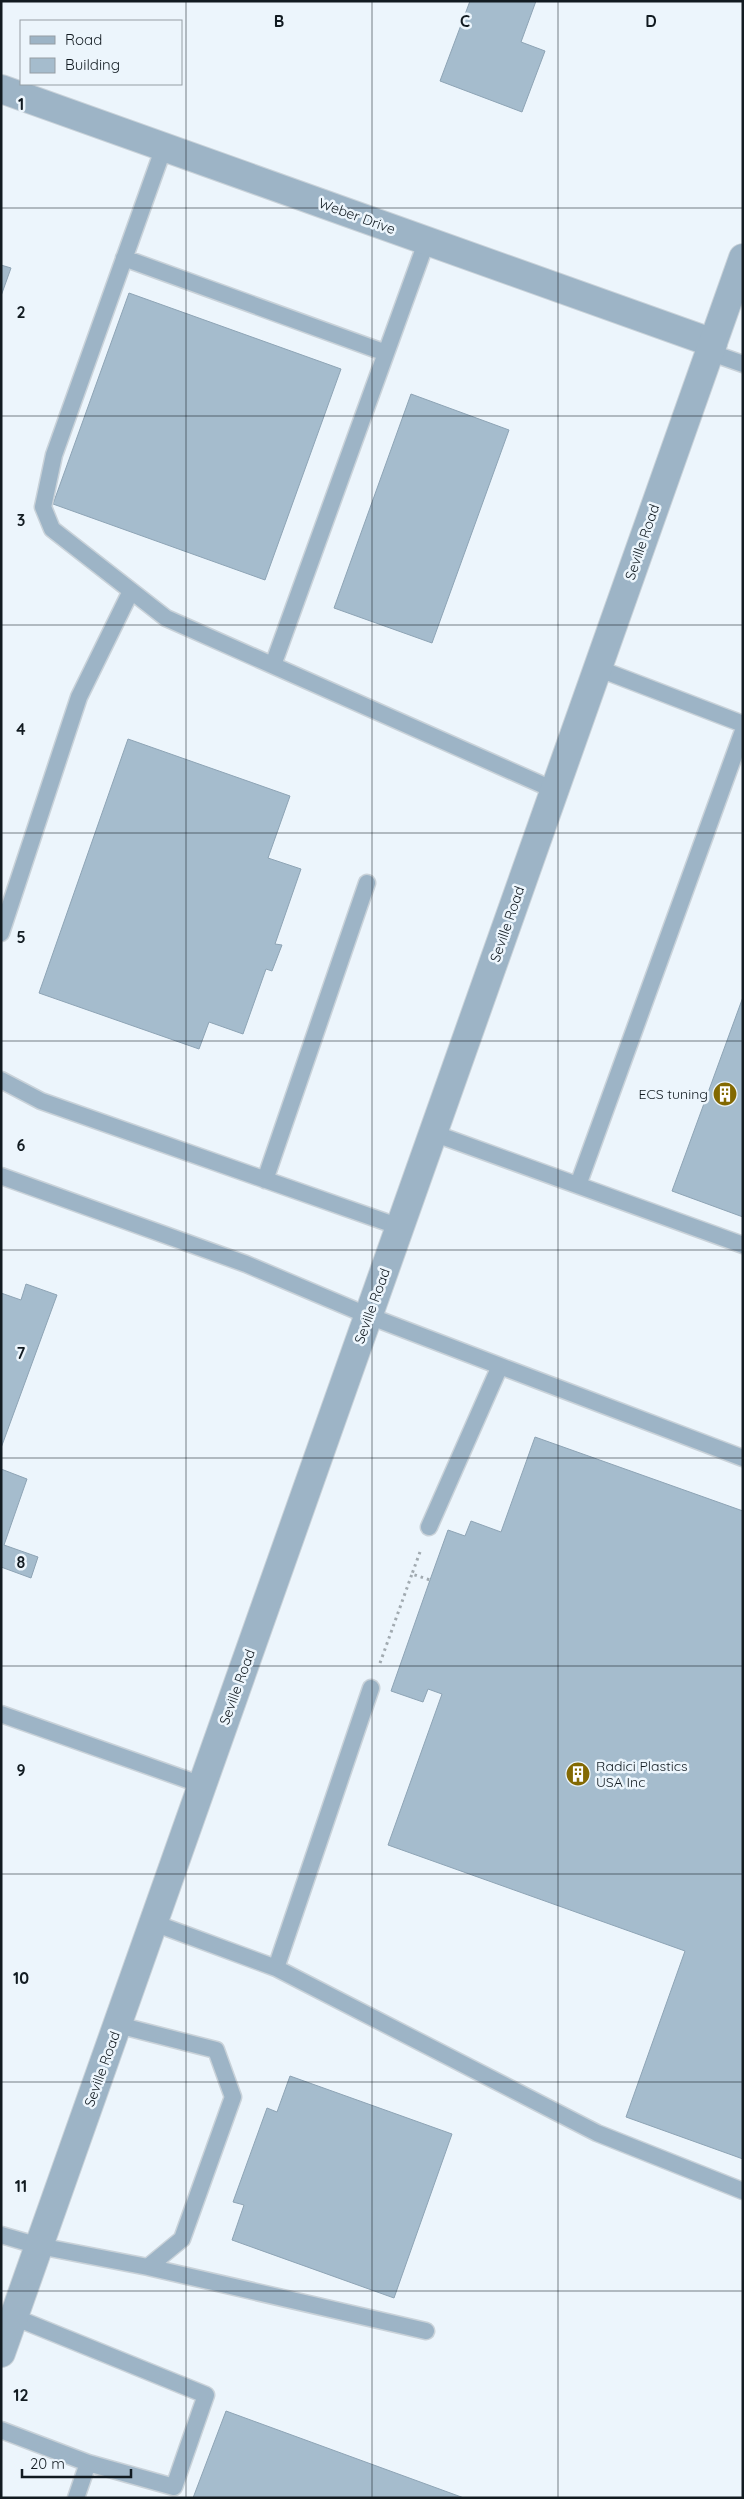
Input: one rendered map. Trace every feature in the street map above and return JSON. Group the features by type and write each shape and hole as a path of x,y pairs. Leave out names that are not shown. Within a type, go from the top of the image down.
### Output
{"street":[{"name":"Weber Drive","path":"1,89 427,240 711,347"},
{"name":"Seville Road","path":"1,2353 743,258"}],"lane":[{"path":"164,147 54,455 42,507 52,529 166,618 554,790"},
{"path":"273,665 427,240"},
{"path":"124,258 386,353"},
{"path":"711,347 743,364"},
{"path":"1,933 79,697 131,591"},
{"path":"598,668 743,724"},
{"path":"578,1185 743,731"},
{"path":"265,1180 367,883"},
{"path":"1,1080 41,1101 400,1228"},
{"path":"433,1133 743,1245"},
{"path":"1,1176 246,1264 368,1316 743,1458"},
{"path":"429,1527 500,1366"},
{"path":"276,1968 371,1688"},
{"path":"1,1714 202,1785"},
{"path":"154,1923 276,1968 597,2134 743,2191"},
{"path":"118,2025 216,2050 234,2096 182,2239 148,2267"},
{"path":"1,2235 39,2246 148,2267 426,2331"},
{"path":"1,2430 88,2463 174,2487 206,2395 14,2317"},
{"path":"76,2498 88,2463"}],"path":[{"path":"371,1688 429,1527"},
{"path":"412,1574 430,1580"}],"building":[{"path":"470,1 536,1 521,42 545,51 522,112 440,81"},
{"path":"1,265 11,268 1,296"},
{"path":"129,293 341,369 265,580 53,504"},
{"path":"411,394 509,430 432,643 334,608"},
{"path":"128,739 290,796 268,858 301,869 275,944 282,945 272,971 266,969 243,1034 209,1022 199,1049 39,993"},
{"name":"ECS tuning","path":"743,997 743,1217 672,1191"},
{"path":"26,1284 57,1295 1,1448 1,1293 21,1300"},
{"name":"Radici Plastics USA Inc","path":"535,1437 743,1511 743,2159 626,2117 685,1951 388,1845 442,1694 428,1689 423,1702 391,1691 448,1530 465,1536 471,1521 501,1532"},
{"path":"1,1469 27,1479 4,1545 38,1557 31,1578 1,1567"},
{"path":"290,2076 452,2134 394,2298 232,2240 244,2205 233,2202 267,2108 277,2112"},
{"path":"226,2411 464,2498 193,2498"}],"place":[{"name":"ECS tuning","path":"725,1094"},
{"name":"Radici Plastics USA Inc","path":"578,1774"}]}
